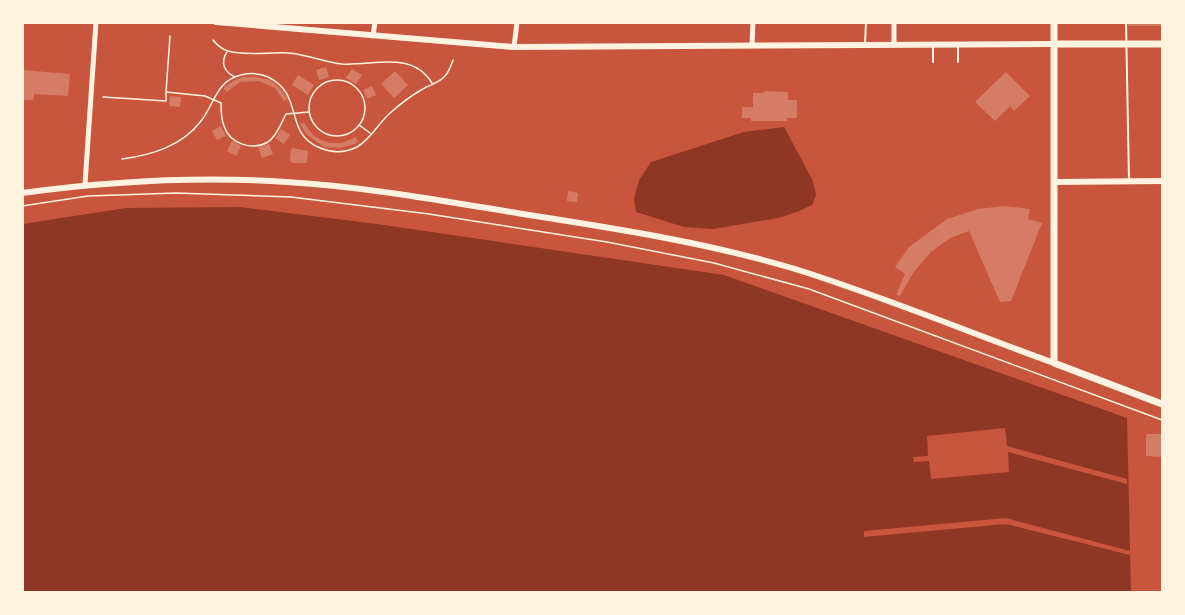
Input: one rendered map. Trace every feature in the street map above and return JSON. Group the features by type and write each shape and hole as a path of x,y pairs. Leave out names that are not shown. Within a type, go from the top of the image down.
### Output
{"main road":[{"path":"1054,22 1054,363 1162,404"},
{"path":"1054,44 1162,44"}],"street":[{"path":"85,184 96,22"},
{"path":"216,22 514,47 1054,44"},
{"path":"374,36 375,22"},
{"path":"514,47 517,22"},
{"path":"752,45 753,22"},
{"path":"894,22 894,44"},
{"path":"22,193 85,184 189,180 289,182 396,193 638,232 690,242 793,269 1054,363"},
{"path":"1055,182 1162,180"}],"lane":[{"path":"866,22 866,44"},
{"path":"1126,22 1129,181"},
{"path":"933,44 933,62"},
{"path":"958,44 958,62"}],"path":[{"path":"103,97 166,101 170,36"},
{"path":"213,40 228,51 287,53 344,64 400,62 417,68 433,84"},
{"path":"228,51 224,66 227,72 236,77"},
{"path":"122,159 145,156 174,144 200,123 223,83 236,77 254,74 264,75 280,84 288,92 296,124 310,143 327,151 338,152 359,146 402,102 446,76 453,60"},
{"path":"330,81 344,81 356,88 363,100 364,114 358,125 345,134 324,133 314,124 309,111 311,98 318,87 330,81"},
{"path":"166,92 205,96 221,103 222,120 228,134 243,145 250,146 268,142 274,136 286,114 309,111"},
{"path":"358,125 371,134"},
{"path":"22,206 88,196 176,194 291,197 429,214 607,242 714,263 808,289 1162,420"}],"shaded area":[{"path":"784,127 813,181 816,195 812,205 778,218 713,229 684,227 636,212 634,199 639,180 651,162 744,132"},
{"path":"239,207 377,224 724,275 1127,418 1131,592 23,592 23,224 126,208"}],"pier":[{"path":"1005,428 1007,446 1127,479 1127,484 1008,452 1009,472 931,479 929,461 914,462 913,457 928,456 927,436"},
{"path":"1006,518 1130,551 1130,555 1006,524 864,537 864,531"}],"building":[{"path":"1128,22 1162,22 1162,26 1128,26"},
{"path":"326,67 329,77 319,80 316,70"},
{"path":"352,69 362,75 356,84 346,78"},
{"path":"22,70 70,74 68,96 34,94 33,100 23,100"},
{"path":"395,71 408,85 394,98 381,84"},
{"path":"1006,72 1030,96 1014,111 1010,106 995,121 975,102"},
{"path":"298,75 314,85 308,95 292,85"},
{"path":"243,77 270,80 288,99 284,101 275,88 259,81 240,82 227,92 223,88"},
{"path":"372,86 376,95 367,99 363,90"},
{"path":"788,92 788,100 797,100 797,118 787,118 787,121 751,121 751,118 742,118 742,107 753,107 753,93"},
{"path":"170,96 181,97 180,107 169,106"},
{"path":"304,123 313,135 330,143 342,143 356,137 358,141 340,148 324,147 306,134 300,124"},
{"path":"221,126 226,136 217,140 212,131"},
{"path":"281,129 290,135 284,144 275,138"},
{"path":"232,141 241,146 236,156 227,151"},
{"path":"269,144 273,154 262,158 258,147"},
{"path":"293,148 308,151 307,163 290,161"},
{"path":"568,191 578,193 577,202 567,201"},
{"path":"1005,206 1030,209 1028,219 1042,223 1011,301 1000,302 969,231 950,238 931,252 913,273 900,296 896,295 905,274 895,267 909,247 947,219 978,209"},
{"path":"1146,434 1162,434 1162,457 1146,456"}]}
